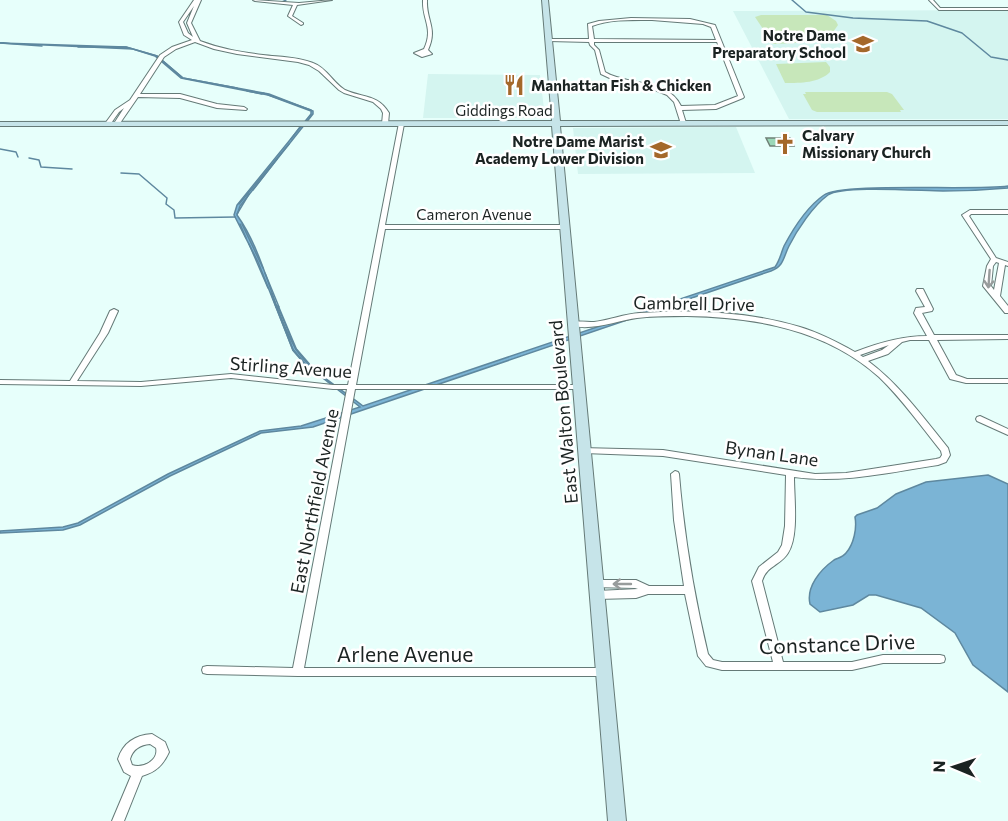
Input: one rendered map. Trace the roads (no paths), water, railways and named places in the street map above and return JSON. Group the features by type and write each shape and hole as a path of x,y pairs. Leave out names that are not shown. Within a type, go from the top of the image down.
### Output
{"main road":[{"name":"East Walton Boulevard","path":"545,0 616,821"},
{"name":"Giddings Road","path":"0,124 1008,123"}],"street":[{"path":"198,0 182,20 183,31 190,39 230,52 294,59 312,64 322,70 338,88 381,106 386,113 385,124"},
{"path":"197,40 190,30 189,20 198,0"},
{"path":"255,0 295,4 330,0"},
{"path":"425,0 424,8 432,27 426,50"},
{"path":"931,0 939,9 1008,9"},
{"path":"295,4 290,15 301,24"},
{"path":"188,10 195,10"},
{"path":"182,20 189,20"},
{"path":"678,108 719,107 741,97 714,28 709,24 690,20 600,21 589,26 591,42 597,50 604,74 620,82 663,92 674,99 683,123"},
{"path":"183,31 190,30"},
{"path":"111,125 164,55 177,47 197,40"},
{"path":"549,42 719,41"},
{"path":"135,95 177,96 222,107 244,109"},
{"name":"East Northfield Avenue","path":"298,672 401,124"},
{"path":"997,296 1002,262 965,215 972,212 1008,212"},
{"name":"Cameron Avenue","path":"382,227 566,227"},
{"path":"1002,262 990,266 987,286 1008,311"},
{"path":"920,291 929,309 919,310 918,313 950,373 955,378 966,381 1008,381"},
{"path":"72,383 104,333 114,311"},
{"name":"Gambrell Drive","path":"574,324 599,323 645,315 739,316 805,331 862,360 892,387 945,450"},
{"path":"854,355 876,346 910,338 1008,337"},
{"path":"862,360 885,352 899,341"},
{"name":"Stirling Avenue","path":"0,382 150,383 237,376 309,385 352,387 579,387"},
{"path":"980,419 1008,432"},
{"name":"Bynan Lane","path":"584,450 663,453 790,474 840,476 938,462 945,458 945,450"},
{"path":"596,589 636,594 648,590 688,590 677,522 675,474"},
{"path":"779,666 757,580 762,568 780,556 788,544 790,474"},
{"name":"Constance Drive","path":"688,590 703,656 719,666 852,666 883,659 940,659"},
{"name":"Arlene Avenue","path":"207,670 603,672"},
{"path":"118,821 138,772"}],"water":[{"path":"0,43 126,47 133,49"},
{"path":"134,49 157,56 183,78 269,94 313,111 313,114 240,206 237,215 255,247 296,349 309,365 363,406 775,267 796,225 807,211 824,195 835,191 855,189 881,188 1008,186 1008,188 951,191 865,189 836,192 828,195 811,212 792,240 781,264 771,271 313,427 261,433 170,476 80,525 63,530 0,533 0,531 63,527 78,523 168,474 260,431 301,426 360,407 306,365 293,350 258,262 234,215 237,205 311,114 311,111 268,95 181,78 155,56"},
{"path":"988,475 1008,484 1008,692 973,665 955,633 921,608 876,595 869,595 853,605 820,612 810,604 810,591 815,579 829,564 849,549 853,541 857,515 877,508 896,494 926,482"}],"waterway":[{"path":"282,2 286,0"},
{"path":"792,0 806,12 853,18 927,21 962,33 991,57 1008,60"},
{"path":"0,43 42,46"},
{"path":"78,47 126,47 157,56"},
{"path":"163,61 183,78 237,88"},
{"path":"247,91 262,94"},
{"path":"263,93 311,110"},
{"path":"291,139 300,127"},
{"path":"239,204 289,144"},
{"path":"0,149 16,152 18,157"},
{"path":"29,158 39,160 41,167 72,169"},
{"path":"253,190 277,159"},
{"path":"121,173 139,174 167,198 166,204 174,210 175,218 235,217"},
{"path":"237,214 249,194"},
{"path":"240,224 246,238"},
{"path":"242,224 263,268"},
{"path":"249,244 268,288"},
{"path":"265,273 279,307"},
{"path":"271,293 276,307"},
{"path":"276,306 293,350 306,365"},
{"path":"278,306 296,349 309,364"}],"place":[{"name":"Notre Dame Preparatory School","path":"863,44"},
{"name":"Manhattan Fish & Chicken","path":"514,85"},
{"name":"Calvary Missionary Church","path":"785,144"},
{"name":"Notre Dame Marist Academy Lower Division","path":"661,150"}]}
